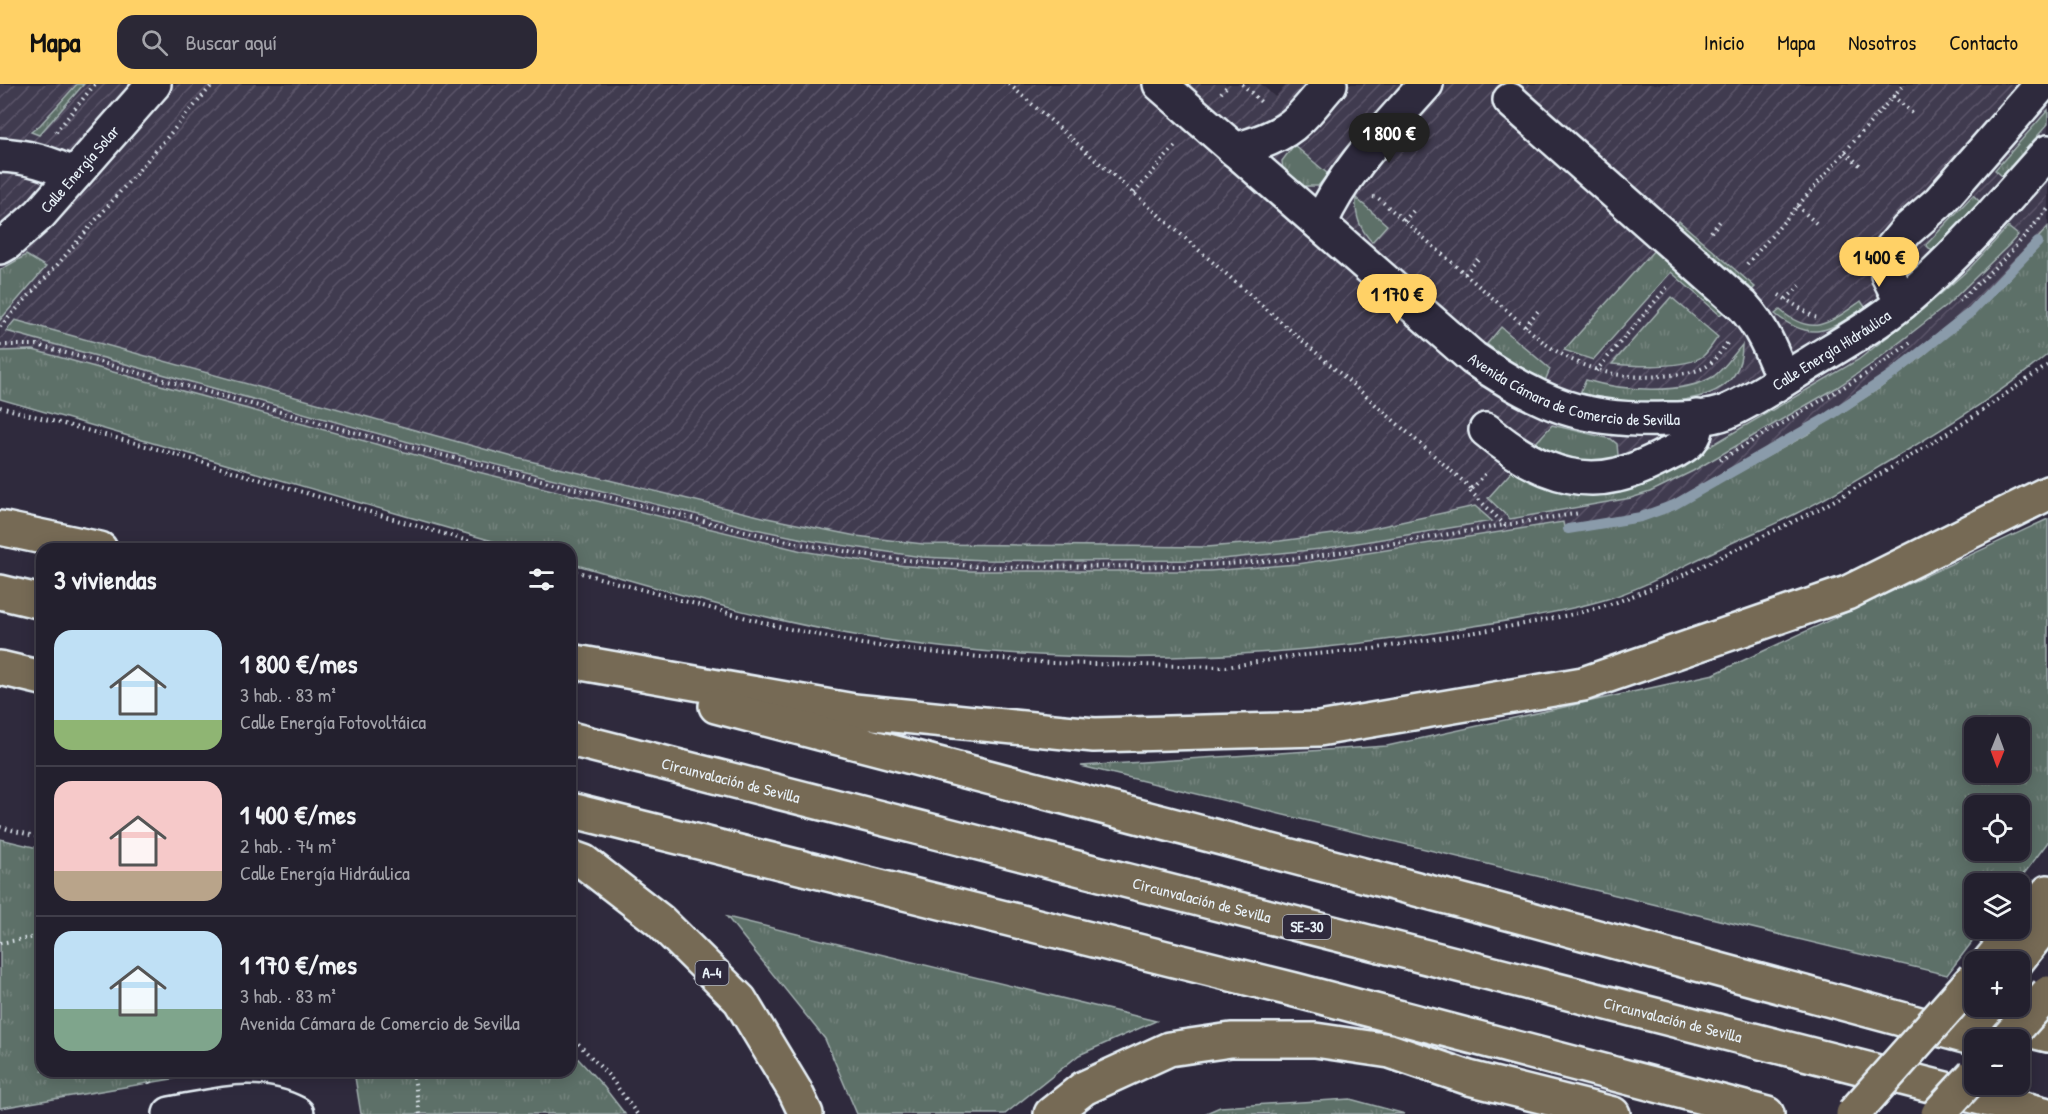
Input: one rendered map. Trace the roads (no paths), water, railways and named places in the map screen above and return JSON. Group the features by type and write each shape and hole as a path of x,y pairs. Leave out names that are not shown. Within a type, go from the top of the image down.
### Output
{"highway":[{"path":"576,662 854,711 1094,735 1319,729 1583,684 1847,593 2048,493"},
{"path":"0,528 71,543"},
{"path":"0,592 36,601"},
{"path":"0,668 36,677"},
{"path":"576,670 1011,785 1497,910 1964,1036"},
{"name":"Circunvalación de Sevilla","path":"576,741 2044,1114"},
{"path":"576,811 1295,990 1767,1114"},
{"name":"A-4","path":"576,859 584,862 660,921 740,1000 795,1091 806,1114"},
{"path":"2030,913 2048,892"},
{"path":"1497,910 1832,980 2048,1035"},
{"path":"2025,951 2048,921"},
{"path":"1998,951 2008,939"},
{"path":"1853,1114 1964,989"},
{"path":"2016,1029 2048,993"},
{"path":"1880,1114 1967,1017"},
{"path":"1051,1114 1084,1088 1169,1049 1231,1040 1315,1040 1390,1052 1469,1078 1613,1114"},
{"path":"2030,1053 2048,1058"},
{"path":"1080,1114 1119,1090 1171,1068 1234,1060 1307,1061 1469,1078"},
{"path":"1938,1114 1964,1086"}],"street":[{"name":"Calle Energía Solar","path":"0,247 33,220 154,84"},
{"name":"Avenida Cámara de Comercio de Sevilla","path":"1160,84 1473,358 1529,394 1565,409 1606,418 1642,420 1696,417"},
{"path":"1235,150 1265,140 1290,127 1329,84"},
{"path":"1320,224 1328,206 1353,168 1426,84"},
{"path":"1902,303 1888,276 1887,266 1893,247 1907,230 1939,202 2043,84"},
{"path":"1510,100 1743,306 1755,319 1768,340 1783,379"},
{"name":"Calle Energía Hidráulica","path":"1696,417 1724,412 1756,396 1870,327 1902,303 1959,250 2048,152"},
{"path":"0,155 16,155 46,162 74,175"},
{"path":"1486,430 1520,457 1541,467 1561,473 1602,477 1618,475 1643,466 1683,447 1694,438 1698,428 1696,417"},
{"path":"170,1114 254,1101 271,1103 297,1114"}],"waterway":[{"path":"1568,529 1641,517 1674,505 1828,417 1894,373 1971,312 2038,242"}]}
